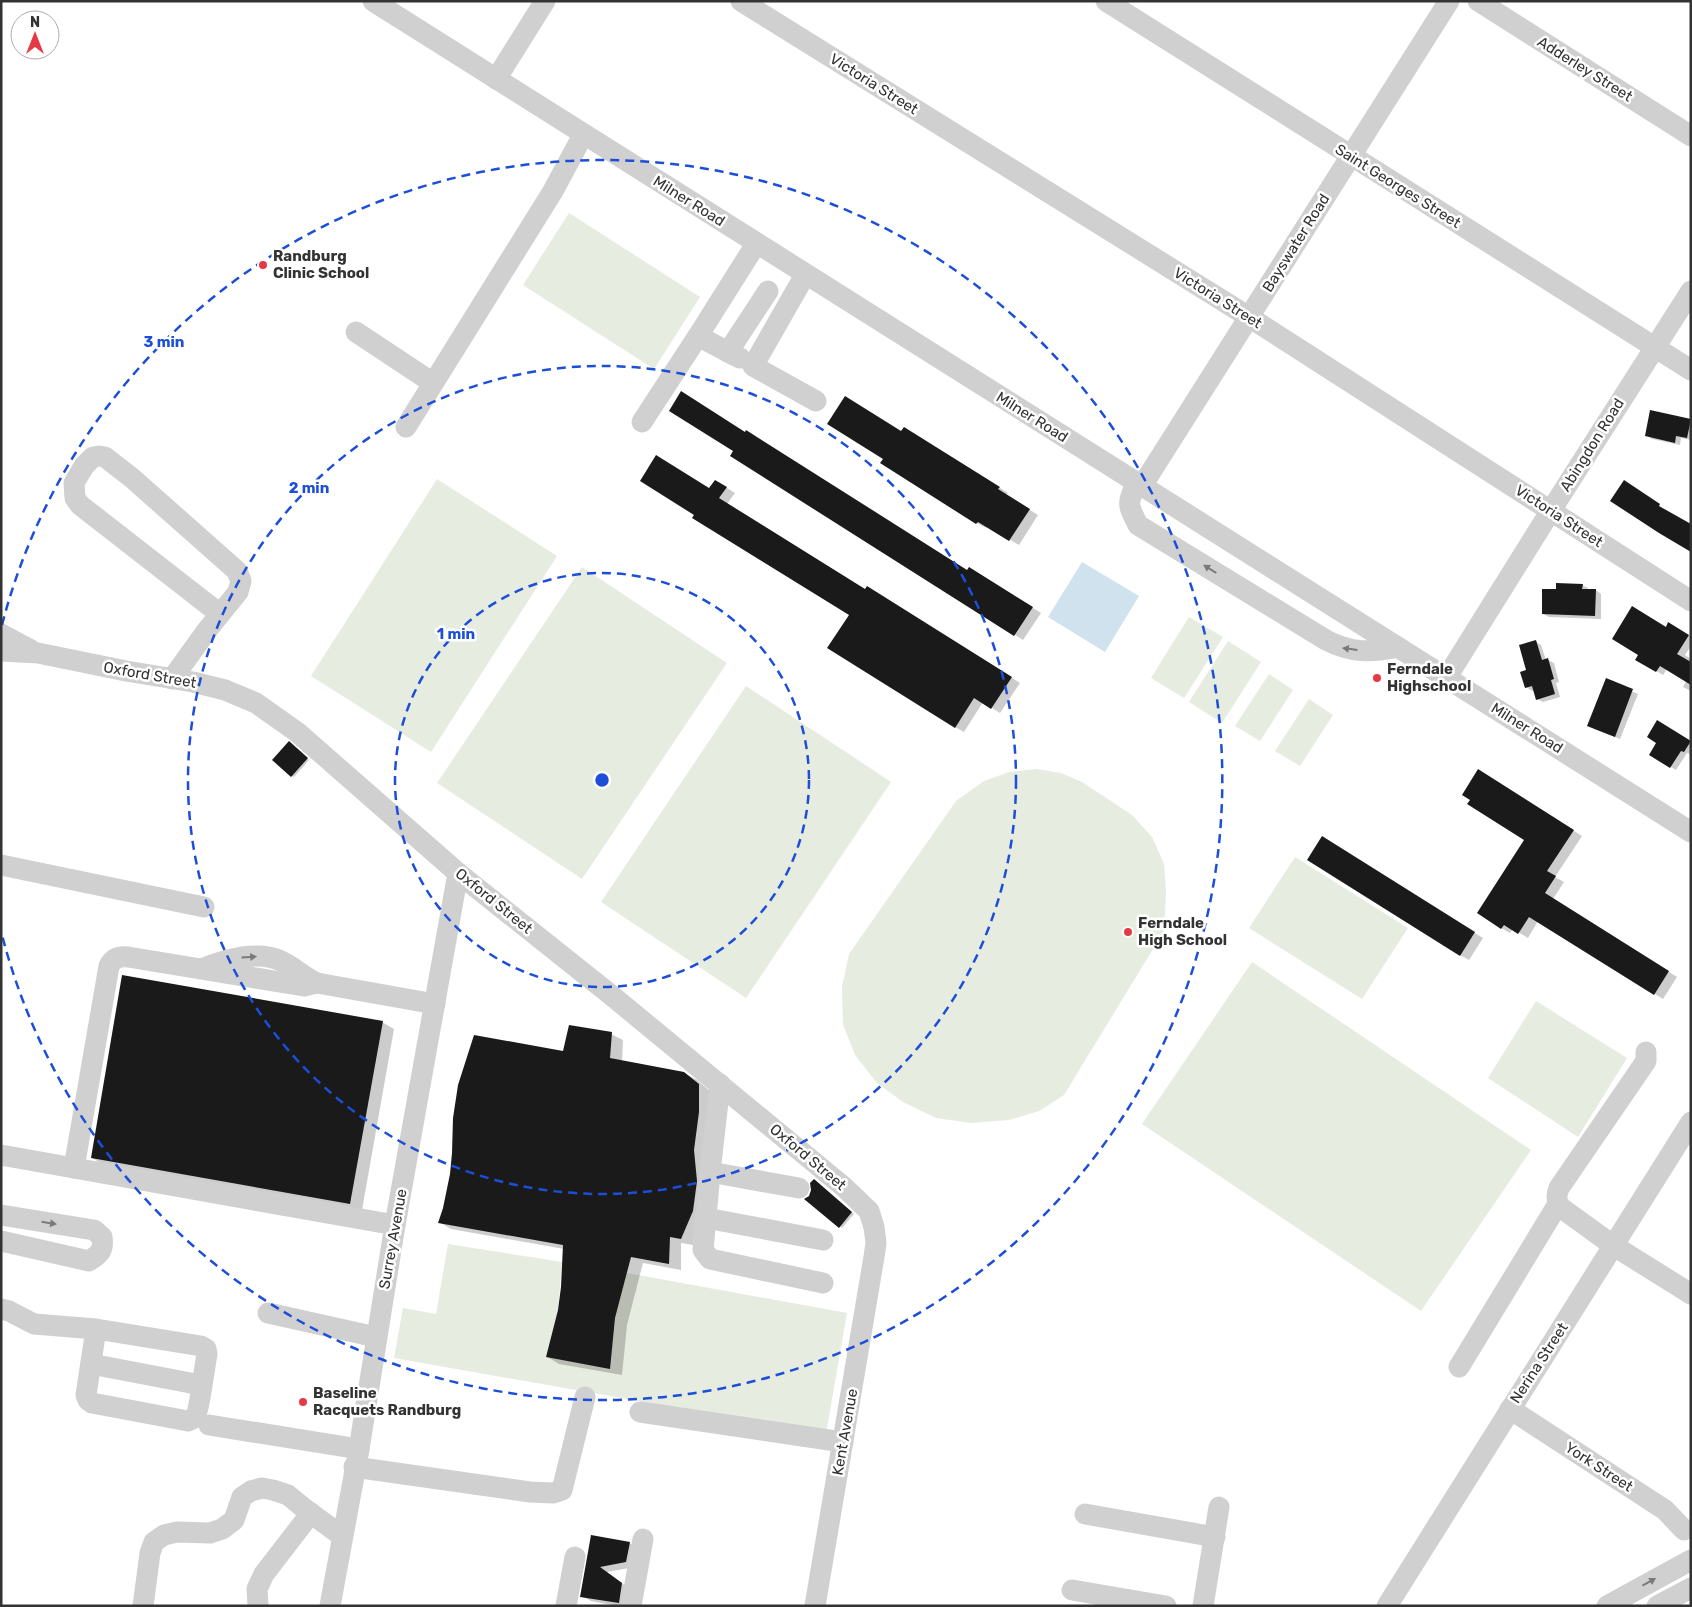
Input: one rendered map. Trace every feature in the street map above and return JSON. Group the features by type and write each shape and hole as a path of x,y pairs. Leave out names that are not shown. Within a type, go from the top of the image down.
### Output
{"street":[{"name":"Milner Road","path":"373,1 1691,832"},
{"path":"496,79 545,1"},
{"name":"Victoria Street","path":"741,1 1249,317 1691,601"},
{"name":"Saint Georges Street","path":"1106,1 1691,370"},
{"name":"Bayswater Road","path":"1398,647 1377,652 1342,648 1294,621 1138,525 1128,501 1249,317 1449,1"},
{"name":"Adderley Street","path":"1478,1 1691,136"},
{"path":"406,427 552,191 583,135"},
{"path":"642,422 756,244"},
{"path":"753,366 805,275"},
{"path":"728,352 768,291"},
{"name":"Abingdon Road","path":"1447,677 1691,291"},
{"path":"356,332 433,383"},
{"path":"698,336 816,401"},
{"path":"172,679 208,628 220,614 238,592 241,581 237,571 132,478 105,457 93,457 84,466 74,482 75,498 80,505 220,614"},
{"name":"Oxford Street","path":"1,634 38,654"},
{"name":"Oxford Street","path":"1,651 38,654 172,679 225,690 256,703 297,732 458,872 844,1187 869,1211 876,1243 874,1257"},
{"path":"1,865 204,907"},
{"name":"Surrey Avenue","path":"330,1606 394,1225 458,872"},
{"path":"74,1168 111,963 118,957 123,956 202,968 240,958 271,958 292,967 306,978 317,983 435,1004"},
{"path":"1646,1052 1646,1061 1556,1196 1560,1207 1614,1246 1691,1294"},
{"path":"720,1084 703,1250 710,1259 823,1283"},
{"name":"Nerina Street","path":"1387,1606 1691,1122"},
{"path":"1,1155 394,1225"},
{"path":"710,1172 799,1188"},
{"path":"1459,1367 1558,1204"},
{"path":"1,1215 94,1230 102,1237 103,1246 99,1255 89,1260 1,1241"},
{"path":"706,1218 823,1240"},
{"name":"Kent Avenue","path":"816,1606 874,1257"},
{"path":"1,1309 34,1324 96,1329 201,1346 206,1349 207,1354 194,1419 188,1421 92,1404 86,1395 96,1329"},
{"path":"268,1313 376,1337"},
{"path":"91,1364 201,1385"},
{"path":"209,1425 356,1458 530,1492 553,1493 562,1490 585,1397"},
{"name":"York Street","path":"1510,1409 1665,1510 1684,1530"},
{"path":"640,1412 843,1442"},
{"path":"143,1606 150,1554 154,1542 164,1535 177,1532 210,1533 222,1530 234,1520 242,1497 251,1491 262,1488 288,1495 342,1536"},
{"path":"1203,1606 1219,1507"},
{"path":"258,1606 258,1589 264,1574 311,1513"},
{"path":"1086,1514 1214,1537"},
{"path":"631,1606 643,1540"},
{"path":"566,1606 575,1557"},
{"path":"1608,1606 1691,1560"},
{"path":"1657,1606 1691,1588"},
{"path":"1072,1590 1166,1606"}],"shaded area":[{"path":"569,213 700,297 654,369 523,285"},
{"path":"437,479 557,556 431,752 311,676"},
{"path":"582,567 727,663 582,879 437,783"},
{"path":"1189,617 1223,637 1184,698 1151,678"},
{"path":"1228,641 1261,662 1222,723 1189,702"},
{"path":"1269,674 1293,690 1260,741 1235,726"},
{"path":"746,686 891,782 746,998 601,902"},
{"path":"1309,699 1333,715 1300,766 1275,751"},
{"path":"1037,769 1061,773 1082,782 1132,815 1152,837 1164,864 1166,893 1164,931 1064,1095 1039,1111 1009,1120 971,1123 936,1118 903,1102 877,1083 855,1055 843,1024 842,987 849,954 956,801 984,781 1009,772"},
{"path":"1295,857 1408,928 1362,999 1249,928"},
{"path":"1252,962 1531,1150 1421,1311 1142,1124"},
{"path":"1536,1001 1627,1058 1578,1137 1488,1078"},
{"path":"448,1244 562,1262 558,1310 546,1357 609,1368 615,1318 627,1273 847,1313 826,1434 394,1358 403,1308 436,1314"}],"water":[{"path":"1082,562 1139,596 1105,652 1048,617"}],"building":[{"path":"681,391 967,570 969,567 1033,607 1014,636 730,456 733,451 669,411"},
{"path":"845,396 901,431 904,427 1000,487 998,489 1030,509 1009,541 978,522 976,524 880,463 883,459 827,424"},
{"path":"1650,410 1691,419 1687,438 1676,436 1675,443 1645,436"},
{"path":"656,455 709,488 715,480 727,487 719,498 865,589 867,586 1012,677 991,709 974,698 955,728 827,648 849,615 692,518 694,515 640,481"},
{"path":"1624,480 1660,504 1659,506 1691,524 1691,552 1610,501"},
{"path":"1556,583 1583,584 1582,589 1596,589 1595,616 1542,614 1542,589 1556,589"},
{"path":"1632,606 1666,627 1668,622 1689,635 1677,654 1691,662 1691,685 1660,666 1656,672 1635,660 1638,655 1612,639"},
{"path":"1536,640 1542,660 1548,658 1554,679 1551,680 1555,694 1536,700 1532,686 1525,688 1520,672 1526,670 1519,645"},
{"path":"1606,678 1633,689 1615,737 1587,726"},
{"path":"1657,720 1691,741 1684,752 1681,751 1670,768 1649,755 1656,743 1647,737"},
{"path":"289,741 308,758 291,777 272,760"},
{"path":"1478,769 1574,830 1547,871 1556,876 1545,893 1669,971 1654,995 1529,917 1518,934 1504,925 1501,929 1477,913 1524,840 1467,804 1470,800 1462,795"},
{"path":"1322,836 1475,932 1460,956 1307,860"},
{"path":"122,975 383,1021 350,1204 91,1158"},
{"path":"569,1025 612,1032 610,1058 684,1072 699,1084 699,1112 694,1150 697,1181 693,1211 681,1239 670,1237 669,1264 631,1257 615,1318 610,1369 546,1357 558,1310 563,1245 438,1223 450,1174 453,1118 458,1085 474,1035 563,1051"},
{"path":"814,1179 852,1212 839,1228 804,1199 809,1196 811,1190 810,1183"},
{"path":"591,1535 630,1542 626,1562 600,1567 622,1583 619,1603 580,1597"}],"place":[{"name":"Randburg Clinic School","path":"263,265"},
{"name":"Ferndale Highschool","path":"1377,678"},
{"name":"Ferndale High School","path":"1128,932"},
{"name":"Baseline Racquets Randburg","path":"303,1402"}]}
